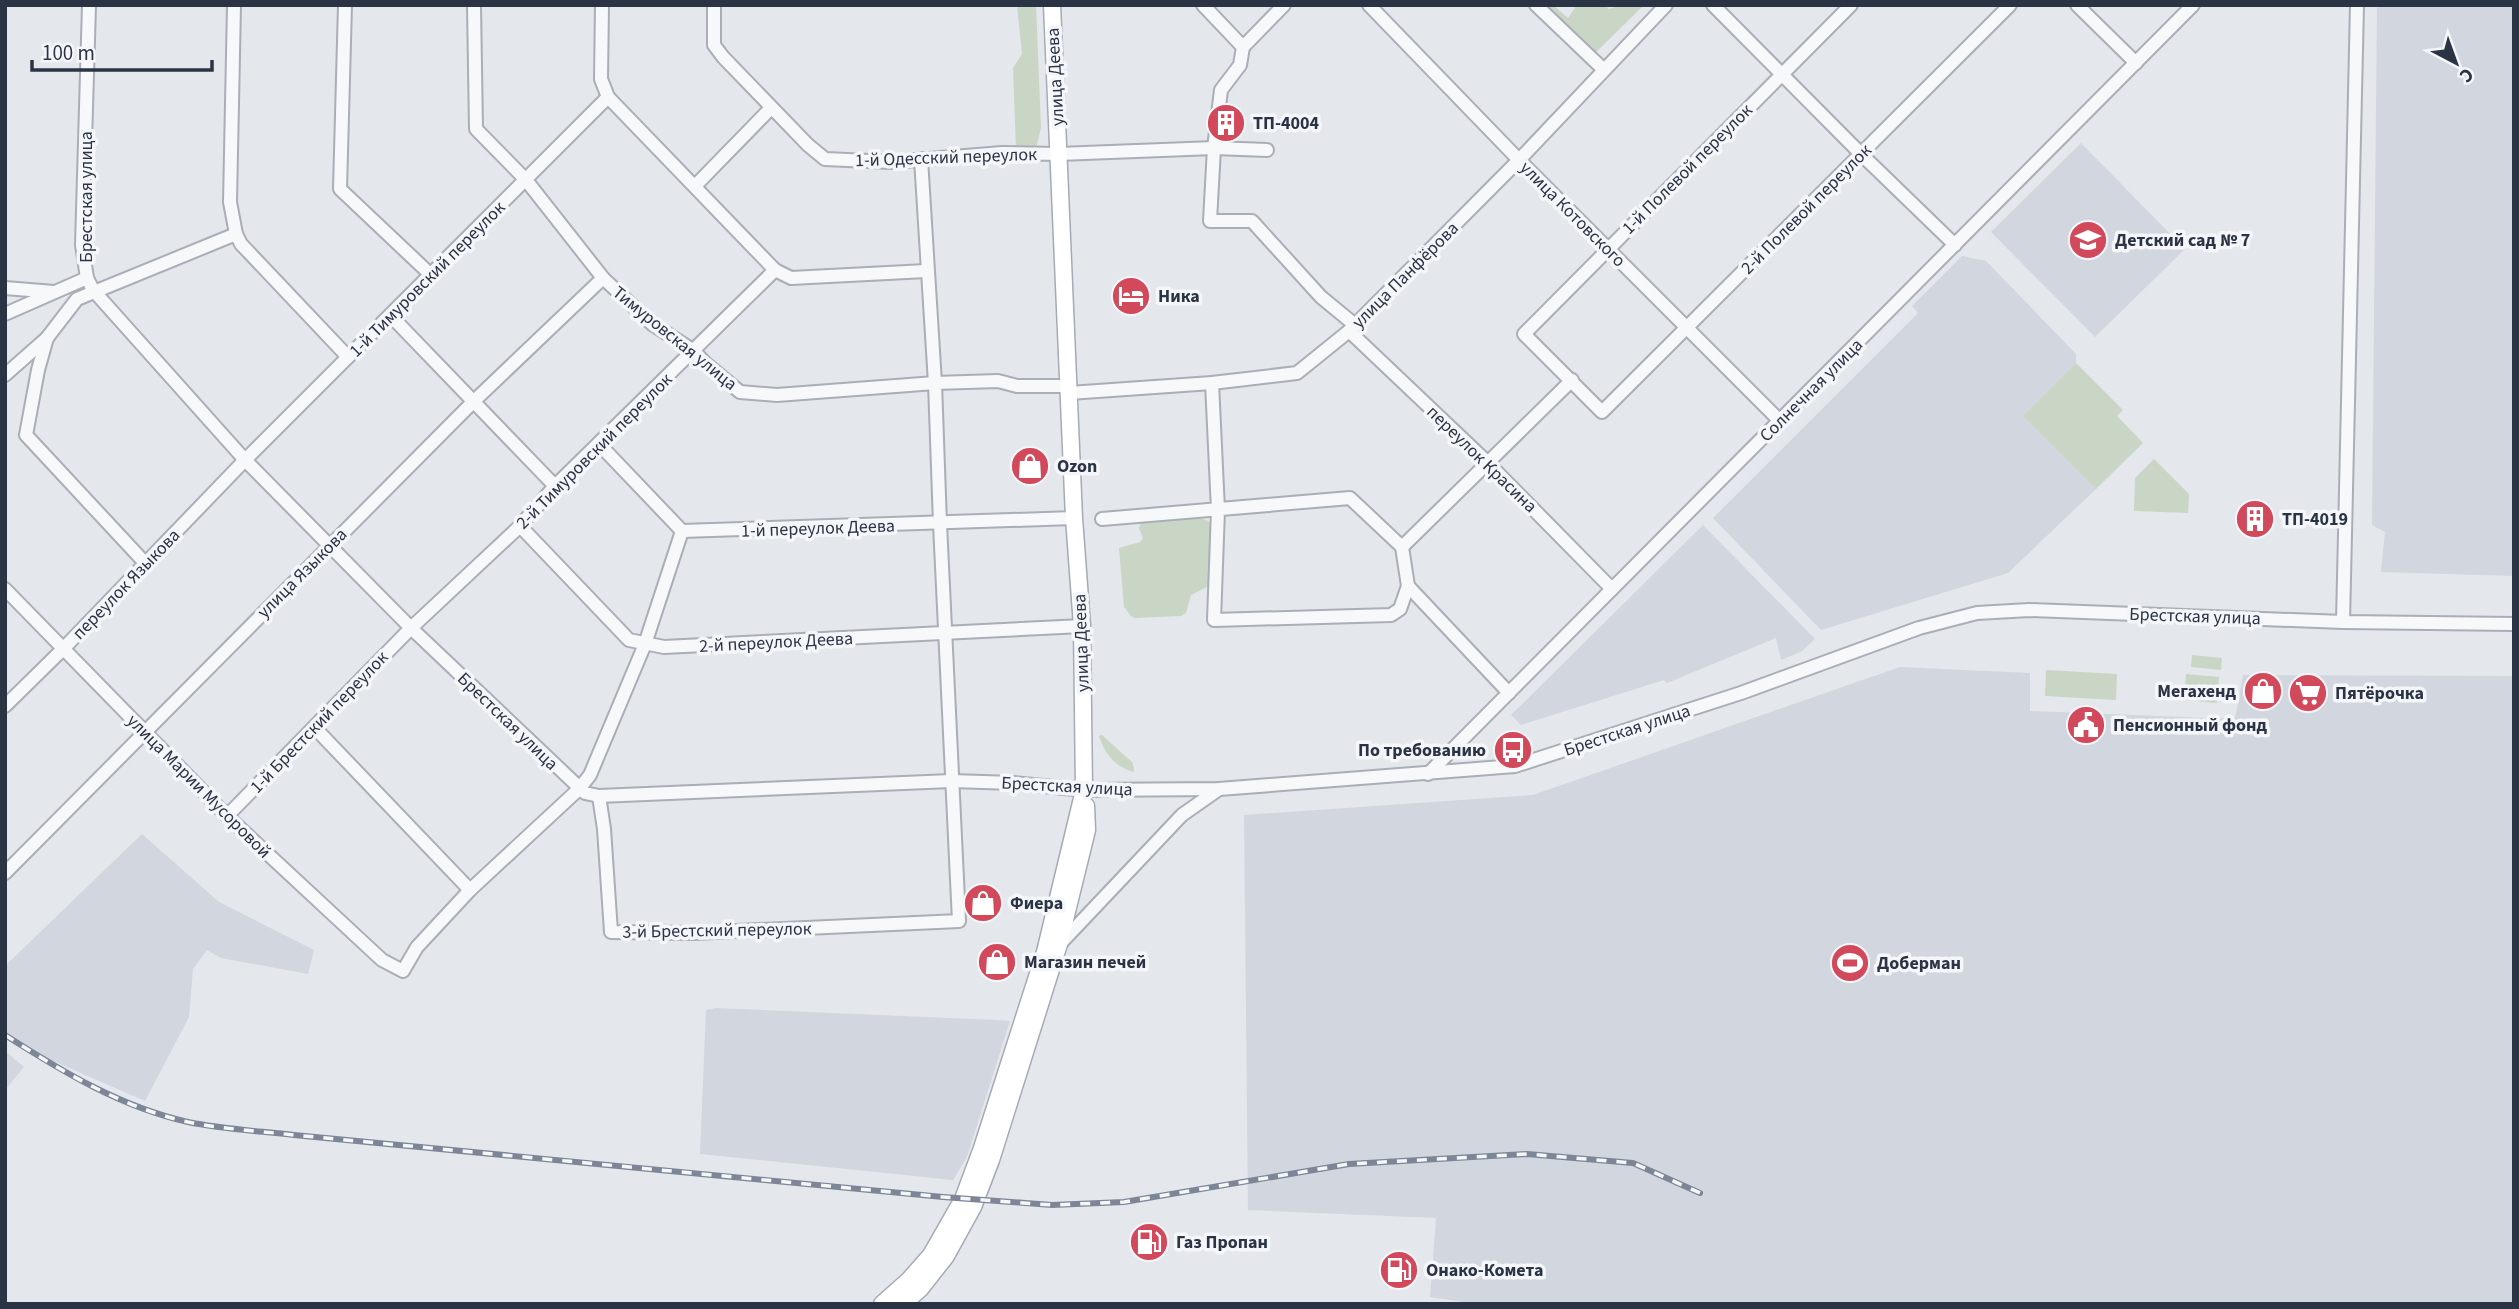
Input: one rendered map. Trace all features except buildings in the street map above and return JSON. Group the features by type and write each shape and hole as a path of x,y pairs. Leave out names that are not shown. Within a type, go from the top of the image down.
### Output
{"main road":[{"name":"улица Деева","path":"882,1304 909,1280 931,1255 963,1199 1045,952 1084,790 1082,626 1074,518 1052,5"},
{"path":"905,1303 920,1289 946,1256 973,1207 1000,1133 1059,944 1087,830 1084,790"}],"street":[{"name":"Брестская улица","path":"89,5 82,245 87,278 93,290 167,376 245,460 411,628 579,789 599,796 951,781 1014,783 1084,790 1219,789 1515,766 1741,693 1919,628 1976,613 2029,610 2343,622 2514,624"},
{"path":"234,5 230,202 236,234 241,244 268,275 348,357"},
{"path":"345,5 340,189 431,275"},
{"name":"Тимуровская улица","path":"474,5 475,129 526,180 603,278 652,324 695,351 705,363 740,392 777,395 998,381 1017,386 1069,390"},
{"path":"602,5 601,79 608,97 775,270 791,278 926,271"},
{"name":"1-й Одесский переулок","path":"714,5 714,45 771,108 825,159 892,162 1002,153 1059,154 1214,148 1266,150"},
{"path":"1203,5 1243,47 1284,5"},
{"name":"улица Котовского","path":"1369,5 1519,160 1780,421"},
{"path":"1536,5 1602,69"},
{"name":"улица Панфёрова","path":"1069,390 1212,383 1297,373 1352,328 1519,160 1665,5"},
{"path":"1713,5 1955,244"},
{"name":"1-й Полевой переулок","path":"1572,380 1524,334 1851,5"},
{"name":"2-й Полевой переулок","path":"1572,380 1602,412 2010,5"},
{"path":"2077,5 2136,63"},
{"name":"Солнечная улица","path":"1428,774 2193,5"},
{"path":"2343,622 2357,5"},
{"name":"переулок Красина","path":"1243,47 1240,65 1221,90 1214,148 1210,221 1252,221 1321,297 1612,589"},
{"name":"1-й Тимуровский переулок","path":"245,460 608,97"},
{"path":"695,186 771,108"},
{"path":"920,159 935,383 951,781"},
{"path":"5,375 47,338 77,299 93,290 236,234"},
{"name":"2-й Тимуровский переулок","path":"411,628 520,526 555,486 775,270"},
{"path":"5,314 87,278"},
{"name":"улица Языкова","path":"5,873 329,545 603,278"},
{"path":"5,288 55,292"},
{"path":"391,316 555,486"},
{"path":"47,338 26,435 146,564"},
{"path":"1402,547 1486,461 1572,380"},
{"path":"1102,519 1218,510 1350,498 1402,547 1408,586 1400,609 1391,615 1213,620 1218,510 1212,383"},
{"path":"315,728 471,891 579,789 590,775 645,644 682,531 599,444"},
{"name":"переулок Языкова","path":"5,706 245,460"},
{"name":"1-й переулок Деева","path":"682,531 1074,518"},
{"name":"2-й переулок Деева","path":"520,526 629,640 645,644 664,647 1082,626"},
{"path":"1408,586 1509,693"},
{"name":"улица Марии Мусоровой","path":"5,589 227,816 382,960 403,971 417,947 471,891"},
{"name":"1-й Брестский переулок","path":"227,816 411,628"},
{"name":"3-й Брестский переулок","path":"599,796 611,932 694,933 959,921 951,781"},
{"path":"1059,944 1182,815 1219,789"}],"shaded area":[{"path":"2377,5 2514,5 2514,576 2381,572 2385,532 2372,525"},
{"name":"Детский сад № 7","path":"2081,143 2185,249 2095,337 1991,232"},
{"path":"1962,256 1986,261 2076,354 2076,363 2023,416 2096,489 2008,573 1821,630 1713,518 1918,313 1912,306"},
{"path":"1703,525 1815,639 1802,651 1781,660 1776,638 1667,683 1664,680 1521,725 1511,715"},
{"path":"1900,667 2030,673 2030,711 2235,719 2243,675 2514,676 2514,1304 1476,1304 1430,1297 1436,1218 1248,1210 1244,815 1533,795"},
{"path":"142,834 219,902 314,950 308,974 221,958 207,950 193,969 189,1017 145,1101 19,1046 5,1034 5,966"},
{"path":"716,1008 1010,1021 967,1157 953,1180 700,1154 706,1010"},
{"path":"5,1051 24,1067 5,1090"}],"green space":[{"path":"1017,5 1036,5 1041,128 1036,149 1016,149 1013,68 1022,54"},
{"path":"1542,5 1553,5 1568,18 1577,5 1605,5 1609,9 1621,5 1644,5 1593,55"},
{"path":"2076,363 2123,410 2117,416 2143,443 2096,489 2023,416"},
{"path":"2154,459 2189,494 2188,513 2134,511 2135,478"},
{"path":"1198,517 1208,521 1216,529 1215,578 1209,586 1191,595 1186,613 1181,616 1131,616 1124,607 1119,548 1140,542 1143,538 1139,528 1141,523 1158,519"},
{"path":"2192,655 2222,658 2221,670 2191,667"},
{"path":"2046,670 2117,674 2116,700 2045,696"},
{"path":"2186,674 2219,677 2217,703 2184,700"},
{"path":"1102,735 1133,763 1134,772 1121,767 1112,759 1101,743 1099,736"}],"railway":[{"path":"5,1035 71,1075 116,1098 188,1122 294,1135 943,1197 1052,1205 1124,1202 1349,1164 1527,1154 1633,1163 1700,1193"}],"place":[{"name":"ТП-4004","path":"1226,123"},
{"name":"Детский сад № 7","path":"2088,240"},
{"name":"Ника","path":"1131,296"},
{"name":"Ozon","path":"1030,466"},
{"name":"ТП-4019","path":"2255,519"},
{"name":"Мегахенд","path":"2263,691"},
{"name":"Пятёрочка","path":"2308,693"},
{"name":"Пенсионный фонд","path":"2086,725"},
{"name":"По требованию","path":"1513,750"},
{"name":"Фиера","path":"983,903"},
{"name":"Магазин печей","path":"997,962"},
{"name":"Доберман","path":"1850,963"},
{"name":"Газ Пропан","path":"1149,1242"},
{"name":"Онако-Комета","path":"1399,1270"}]}
